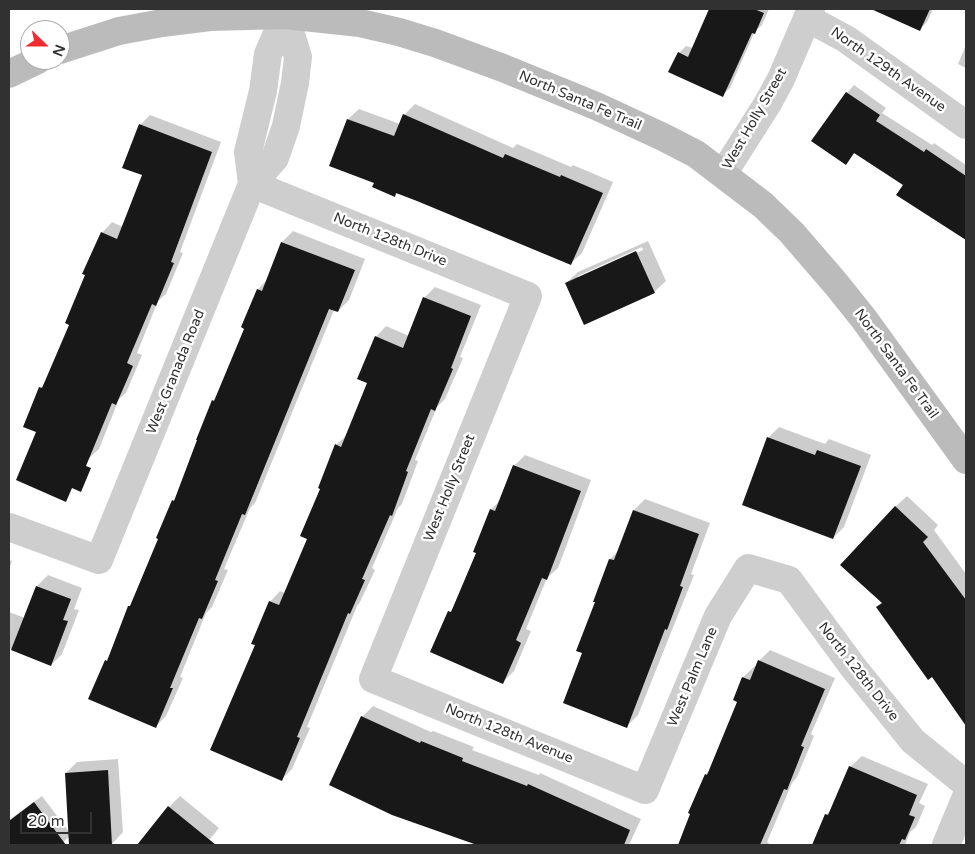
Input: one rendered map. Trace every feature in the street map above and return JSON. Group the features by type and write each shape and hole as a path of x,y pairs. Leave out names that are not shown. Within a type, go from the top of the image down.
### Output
{"street":[{"name":"North 129th Avenue","path":"809,14 966,125"},
{"name":"West Holly Street","path":"723,174 777,87 809,14"},
{"name":"North Santa Fe Trail","path":"70,47 119,32 162,23 210,17 285,15 360,23 435,43 503,68 663,136 696,154 763,205 817,260 864,319 966,460"},
{"name":"West Granada Road","path":"9,526 100,560 252,184 275,158 286,126 298,57 285,15"},
{"name":"North 128th Drive","path":"252,184 528,296"},
{"name":"West Holly Street","path":"372,679 528,296"},
{"name":"North 128th Drive","path":"748,568 789,580 853,667 913,741 966,784"},
{"name":"West Palm Lane","path":"645,790 718,616 748,568"},
{"name":"North 128th Avenue","path":"372,679 645,790"},
{"path":"946,845 966,798"}],"building":[{"path":"709,9 754,9 764,13 755,34 752,33 723,97 668,72 678,52 688,57"},
{"path":"871,9 930,9 920,31"},
{"path":"846,92 880,115 876,121 924,152 926,149 966,176 966,240 896,195 903,185 854,153 846,165 811,141"},
{"path":"403,114 503,158 505,154 603,193 571,265 417,201 396,193 395,197 372,187 374,183 329,166 347,119 394,136"},
{"path":"139,124 212,152 171,262 174,263 156,306 152,304 127,363 133,366 116,405 112,403 86,466 91,468 81,492 72,488 66,502 16,480 36,432 23,427 39,387 42,388 69,325 65,323 85,275 82,274 101,232 117,239 142,175 122,168"},
{"path":"281,242 355,270 338,312 329,309 245,515 242,514 215,580 218,581 202,619 199,618 170,688 173,688 156,728 88,699 105,660 107,661 128,606 130,606 158,539 156,538 172,500 174,501 212,400 214,401 244,329 241,327 257,289 262,291"},
{"path":"636,251 655,293 584,325 565,283"},
{"path":"423,297 471,316 451,368 453,369 435,411 431,409 406,471 408,472 392,516 390,515 362,579 365,580 350,614 348,613 297,737 300,738 282,781 210,750 255,645 251,644 269,601 279,605 307,539 300,536 320,489 318,488 335,444 341,447 367,383 357,379 375,336 403,348"},
{"path":"767,437 815,455 817,450 861,466 833,539 742,505"},
{"path":"513,465 581,491 547,580 542,578 516,640 521,643 503,684 430,652 448,611 451,612 476,553 473,552 490,509 495,511"},
{"path":"895,506 928,537 923,542 966,600 966,726 932,677 928,680 876,607 882,603 840,565"},
{"path":"633,510 699,534 680,586 683,587 627,728 563,703 582,653 576,651 595,602 593,602 609,559 614,560"},
{"path":"36,586 71,599 63,620 68,621 51,666 11,650"},
{"path":"758,660 825,689 801,746 804,747 787,790 784,789 760,845 678,845 690,814 688,813 705,774 707,775 737,702 733,700 742,677 750,680"},
{"path":"361,716 420,743 421,741 463,758 462,761 527,786 528,784 630,830 624,845 477,845 392,815 329,785"},
{"path":"849,766 917,795 909,815 915,817 905,840 902,839 899,845 812,845 825,814 828,815"},
{"path":"108,770 112,845 69,845 65,773"},
{"path":"34,802 66,845 9,845 9,821"},
{"path":"168,806 216,845 137,845"}]}
